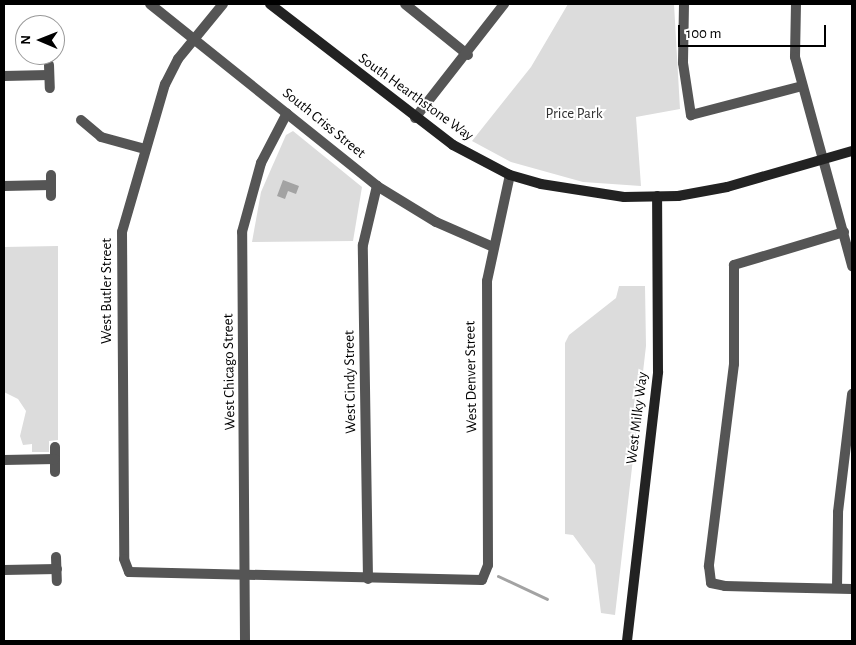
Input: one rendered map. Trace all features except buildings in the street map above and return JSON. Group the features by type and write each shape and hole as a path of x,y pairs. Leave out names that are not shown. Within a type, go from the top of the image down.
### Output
{"street":[{"name":"South Criss Street","path":"150,4 377,186 436,222 492,246"},
{"name":"West Butler Street","path":"223,4 194,39 165,84 145,149 120,245 124,559 129,572 246,576"},
{"name":"South Hearthstone Way","path":"270,4 415,118 453,145 510,175 576,192 657,196 727,187 852,151"},
{"path":"405,4 468,55"},
{"path":"415,118 468,55 504,4"},
{"path":"684,4 683,63 691,115 802,86"},
{"path":"796,4 795,57 852,266"},
{"path":"4,76 49,70 50,88"},
{"name":"West Chicago Street","path":"245,641 242,232 261,163 288,113"},
{"path":"82,120 101,137 145,149"},
{"name":"West Denver Street","path":"368,579 482,580 488,565 485,315 492,246 510,175"},
{"path":"4,186 51,185"},
{"name":"West Cindy Street","path":"368,579 363,245 377,186"},
{"name":"West Milky Way","path":"627,641 658,372 657,196"},
{"path":"844,232 734,265 734,364 708,566 711,583 852,589"},
{"path":"837,588 838,512 852,394"},
{"path":"55,447 56,472"},
{"path":"4,460 55,459"},
{"path":"56,558 57,581"},
{"path":"4,570 56,569"},
{"path":"246,576 368,579"}],"green space":[{"name":"Price Park","path":"568,4 674,4 680,109 636,117 641,186 583,182 511,162 472,141 531,67"},
{"path":"293,131 362,187 353,241 252,242 261,192 286,135"},
{"path":"58,246 58,440 49,441 49,452 32,452 32,444 23,445 20,436 26,411 18,399 4,392 4,247"},
{"path":"619,286 645,286 646,346 615,615 601,613 595,565 573,535 565,534 565,343 569,335 616,298"}],"shaded area":[{"path":"283,180 299,186 296,194 288,191 285,199 277,196"}],"waterway":[{"path":"498,576 547,599"}]}
